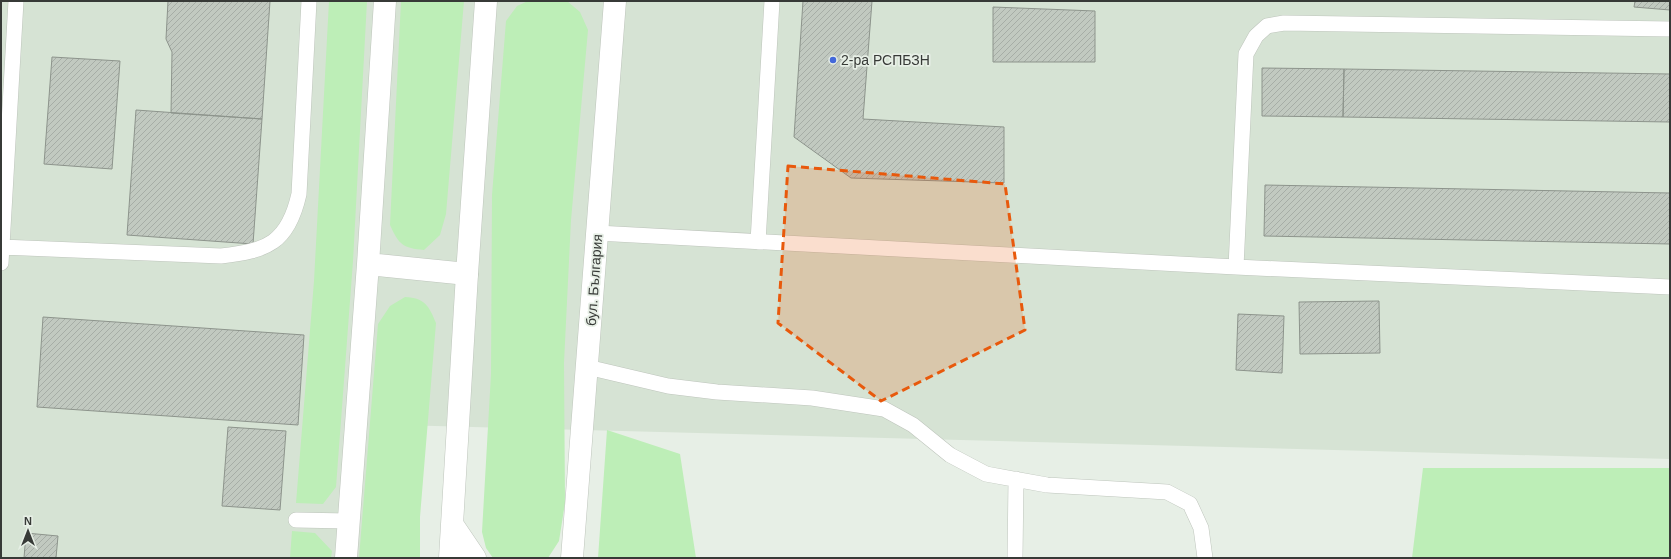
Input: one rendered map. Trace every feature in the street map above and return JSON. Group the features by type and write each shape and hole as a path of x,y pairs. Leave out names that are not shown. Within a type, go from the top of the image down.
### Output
{"main road":[{"path":"346,558 368,264 385,1"},
{"path":"599,1 614,24"},
{"name":"бул. България","path":"572,558 615,1"},
{"path":"450,558 467,274 490,5"},
{"path":"368,264 467,274"},
{"path":"452,524 475,558"}],"lane":[{"path":"1,263 16,1"},
{"path":"2,247 221,256 259,250 275,240 285,230 295,213 299,194 309,1"},
{"path":"758,242 772,1"},
{"path":"1236,267 1246,54 1256,36 1267,26 1284,23 1670,30"},
{"path":"598,233 1236,267 1670,287"},
{"path":"587,367 668,386 717,392 812,398 884,409 913,425 950,455 986,474 1047,485 1167,492 1190,504 1201,528 1204,558"},
{"path":"1015,558 1016,479"},
{"path":"296,520 348,521"}],"highlighted area":[{"path":"788,166 1005,184 1025,330 881,401 778,323"}],"shaded area":[{"path":"1,1 1670,1 1670,459 398,425 389,558 1,558"}],"green space":[{"path":"329,1 367,1 353,261 336,487 323,504 296,503 314,281"},
{"path":"401,1 464,1 446,214 440,235 424,250 411,248 402,244 396,237 390,225"},
{"path":"528,1 567,1 580,12 588,30 571,220 564,363 565,503 559,541 548,558 493,558 486,548 482,532 491,374 492,195 506,21 517,6"},
{"path":"405,297 422,301 431,312 436,323 420,517 420,558 359,558 378,324 390,306"},
{"path":"607,430 680,454 696,558 598,558"},
{"path":"1423,468 1670,468 1670,558 1412,558"},
{"path":"292,531 315,533 332,551 331,558 290,558"}],"building":[{"path":"168,1 270,1 262,119 171,113 172,52 166,39"},
{"name":"2-ра РСПБЗН","path":"803,1 872,1 863,119 1004,127 1004,183 851,178 794,137"},
{"path":"1635,1 1670,1 1670,10 1634,7"},
{"path":"993,7 1095,11 1095,62 993,62"},
{"path":"52,57 120,61 112,169 44,164"},
{"path":"1262,68 1344,69 1343,117 1262,116"},
{"path":"1344,69 1670,74 1670,122 1343,117"},
{"path":"136,110 262,119 253,244 127,235"},
{"path":"1265,185 1670,193 1670,244 1264,236"},
{"path":"1379,301 1380,353 1300,354 1299,302"},
{"path":"1238,314 1284,316 1282,373 1236,370"},
{"path":"43,317 304,335 298,425 37,407"},
{"path":"228,427 286,431 280,510 222,506"},
{"path":"26,533 58,536 56,558 24,558"}],"place":[{"name":"2-ра РСПБЗН","path":"833,60"}]}
